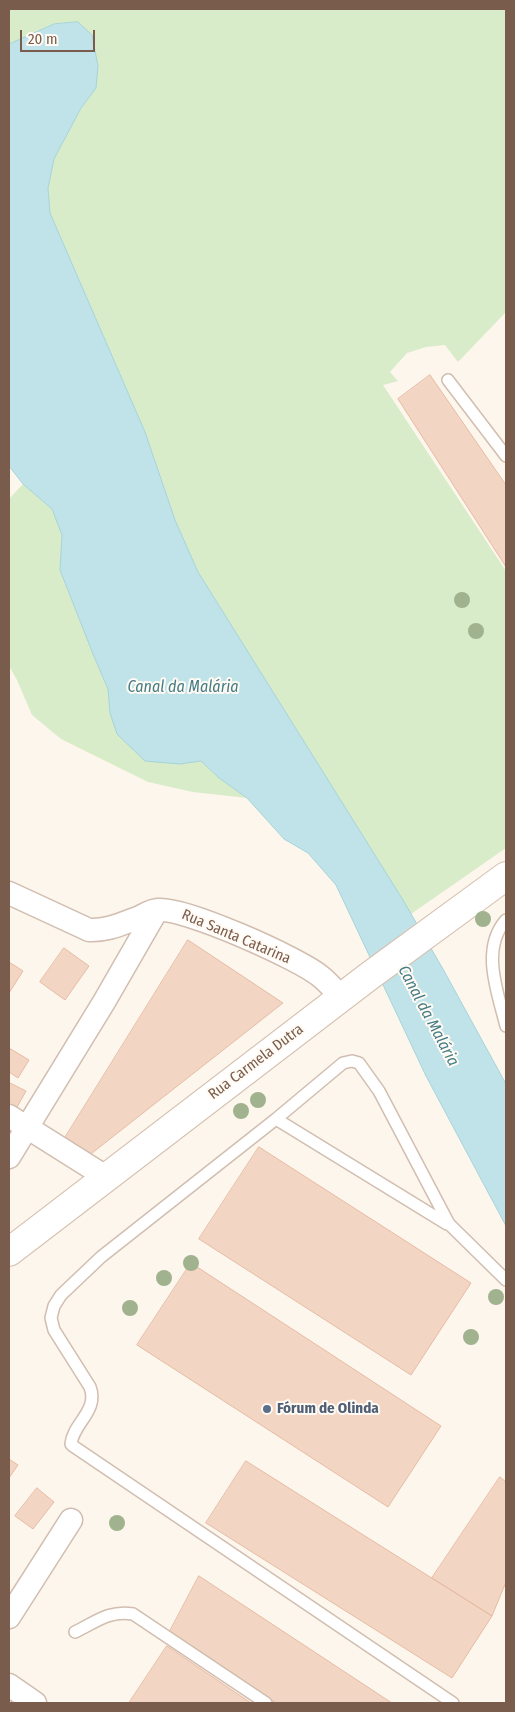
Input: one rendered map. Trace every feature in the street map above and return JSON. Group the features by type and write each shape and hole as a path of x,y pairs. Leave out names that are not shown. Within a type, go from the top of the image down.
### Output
{"street":[{"name":"Rua Carmela Dutra","path":"9,1252 368,977 506,876"},
{"path":"9,893 89,930 112,928 157,910"},
{"path":"9,1157 18,1122 104,1002 157,910"},
{"name":"Rua Santa Catarina","path":"157,910 187,915 290,958 320,976 342,998"},
{"path":"18,1122 106,1177"},
{"path":"9,1617 71,1520"},
{"path":"9,1685 35,1703"}],"lane":[{"path":"448,380 506,456"},
{"path":"506,920 496,938 492,967 506,1026"},
{"path":"449,1224 379,1091 359,1063 352,1061 343,1063 276,1119 101,1257 61,1295 54,1306 51,1318 54,1330 92,1392 91,1405 72,1438 71,1444 75,1448 453,1703"},
{"path":"276,1119 449,1224 506,1280"},
{"path":"76,1632 112,1613 133,1614 266,1703"}],"green space":[{"path":"9,9 506,9 506,312 458,362 445,345 426,347 407,353 390,372 398,381 383,385 506,571 506,848 411,914 198,572 175,520 145,432 50,213 48,188 54,159 81,108 96,87 78,22 54,24 9,44"},
{"path":"23,484 52,509 62,535 60,570 108,689 110,713 180,764 201,761 219,778 247,798 193,792 148,782 61,739 32,715 9,666 9,499"}],"water":[{"name":"Canal da Malária","path":"78,22 92,35 98,66 96,88 81,108 54,159 48,188 50,213 145,432 175,520 198,572 403,900 506,1084 506,1226 426,1076 336,885 308,853 284,839 247,798 219,778 201,761 180,764 145,761 117,734 110,713 108,689 60,570 62,535 52,509 23,484 9,466 9,44 54,24"}],"building":[{"path":"430,375 506,485 506,567 398,399"},
{"path":"188,940 283,1003 87,1157 63,1141"},
{"path":"64,948 89,966 65,1000 40,982"},
{"path":"9,962 23,971 9,993"},
{"path":"9,1048 29,1060 18,1078 9,1072"},
{"path":"10,1083 26,1091 16,1109 9,1105"},
{"path":"259,1147 471,1283 411,1375 199,1239"},
{"path":"191,1263 441,1426 388,1507 137,1345"},
{"path":"9,1459 18,1465 9,1478"},
{"path":"246,1461 492,1616 452,1678 206,1523"},
{"path":"500,1477 506,1482 506,1582 492,1616 432,1578"},
{"path":"37,1488 54,1502 33,1529 15,1516"},
{"path":"199,1576 392,1703 276,1703 169,1633"},
{"path":"167,1646 251,1703 129,1703"}],"place":[{"name":"Fórum de Olinda","path":"267,1409"}]}
